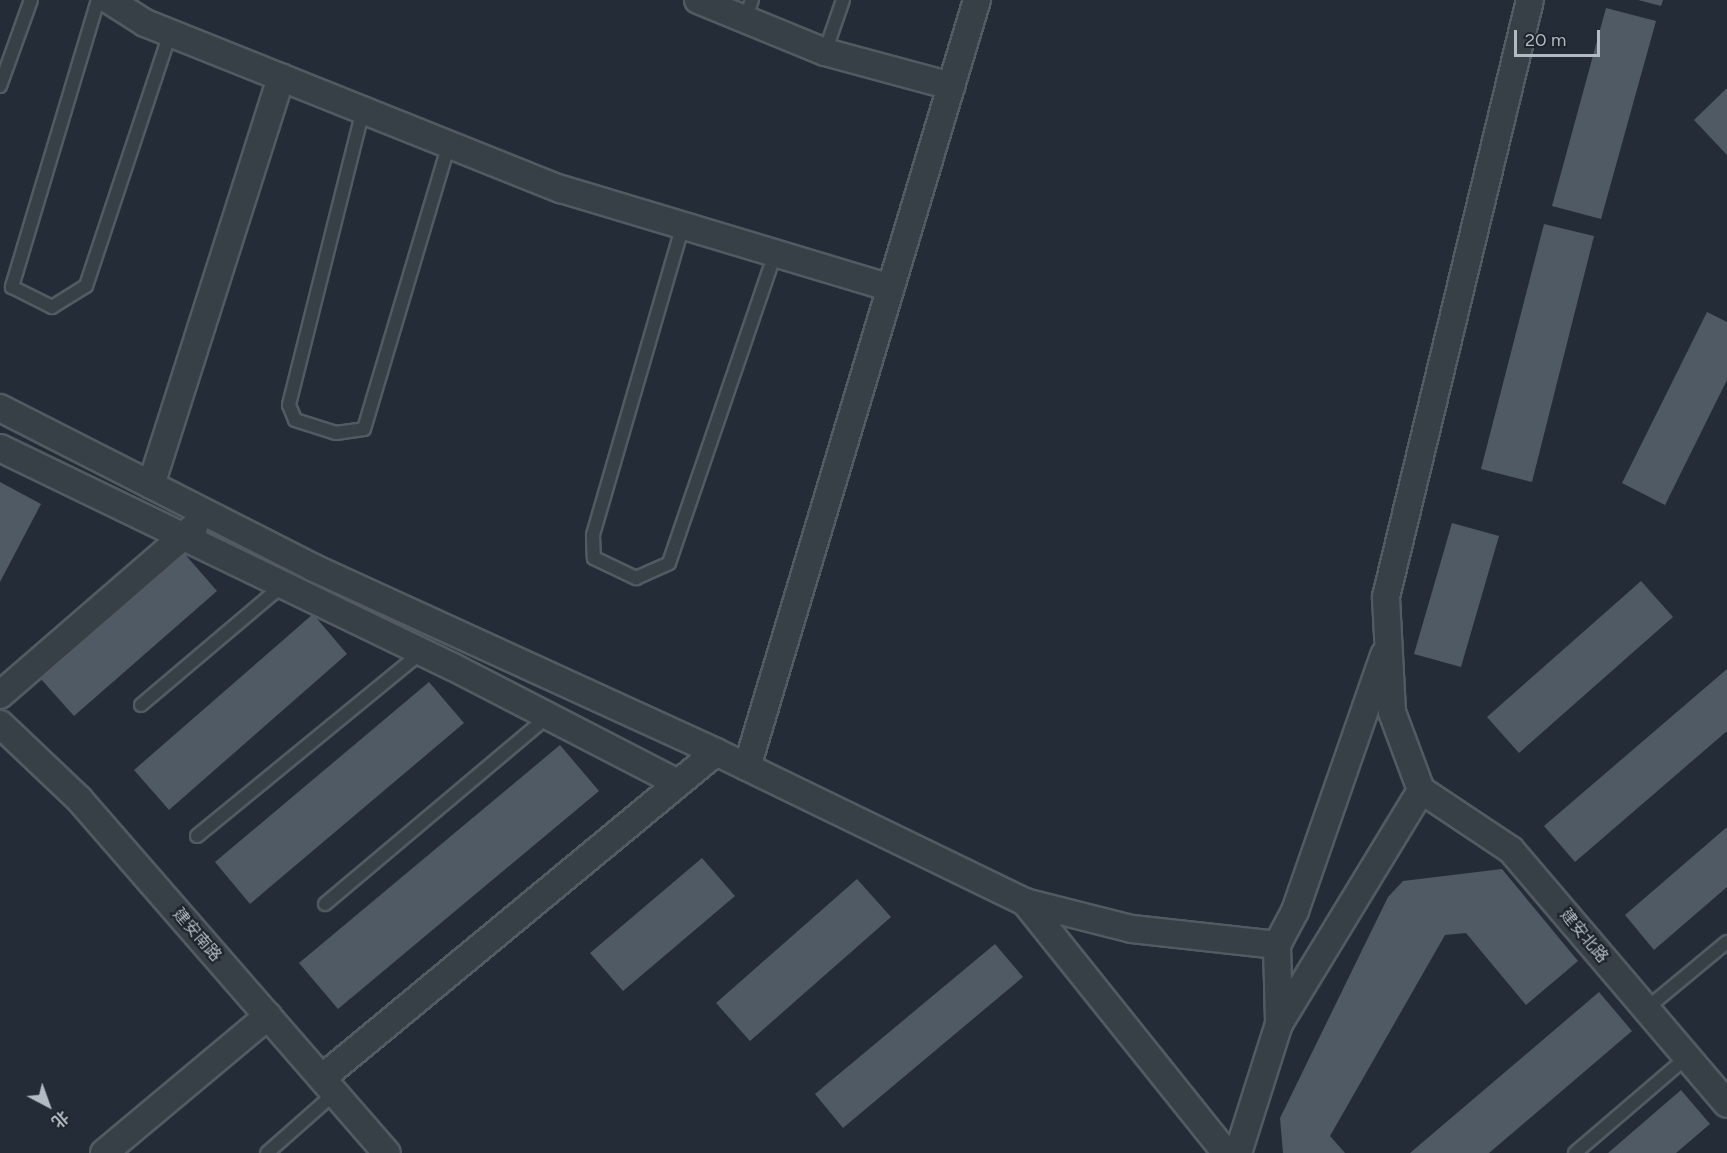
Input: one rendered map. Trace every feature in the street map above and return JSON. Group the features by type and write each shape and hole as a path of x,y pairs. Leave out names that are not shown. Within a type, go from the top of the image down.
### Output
{"street":[{"path":"110,0 145,23 561,189 890,288"},
{"path":"698,0 749,9 825,51 951,86"},
{"path":"747,767 976,0"},
{"path":"1239,1153 1279,1024 1421,790 1392,712 1386,597 1530,0"},
{"path":"151,485 281,77"},
{"path":"0,408 314,568 716,752 1025,902 1132,929 1277,945"},
{"path":"0,448 422,652 678,783"},
{"path":"0,695 208,515"},
{"path":"1279,1024 1277,945 1295,911 1388,644"},
{"name":"建安南路","path":"0,724 79,799 387,1153"},
{"path":"329,1086 716,752"},
{"name":"建安北路","path":"1421,790 1511,850 1687,1057 1725,1097"},
{"path":"1025,902 1226,1153"},
{"path":"104,1153 268,1016"}],"lane":[{"path":"0,86 31,0"},
{"path":"98,0 12,287 52,307 86,286 170,33"},
{"path":"825,51 843,0"},
{"path":"363,110 289,405 295,420 336,433 364,429 449,144"},
{"path":"682,225 592,535 594,558 636,578 669,563 775,253"},
{"path":"141,705 283,585"},
{"path":"197,836 422,652"},
{"path":"324,904 548,716"},
{"path":"1646,1009 1727,942"},
{"path":"1575,1153 1687,1057"},
{"path":"267,1153 329,1086"}],"building":[{"path":"1638,0 1663,0 1661,6"},
{"path":"1606,8 1656,21 1601,219 1552,206"},
{"path":"1727,88 1727,155 1694,120"},
{"path":"1544,224 1594,236 1532,482 1481,469"},
{"path":"1707,312 1727,322 1727,380 1665,505 1622,483"},
{"path":"0,482 41,504 0,582"},
{"path":"1452,523 1499,536 1461,667 1414,654"},
{"path":"183,552 217,591 74,716 40,678"},
{"path":"1641,581 1673,617 1519,753 1487,717"},
{"path":"313,614 347,654 169,810 134,770"},
{"path":"1727,669 1727,731 1575,862 1544,826"},
{"path":"429,682 464,723 250,904 215,862"},
{"path":"560,745 599,791 338,1009 299,963"},
{"path":"1727,827 1727,887 1654,950 1625,915"},
{"path":"702,858 735,896 623,991 590,953"},
{"path":"1502,869 1578,961 1526,1005 1466,933 1445,935 1330,1136 1345,1153 1283,1153 1280,1118 1388,897 1403,881"},
{"path":"857,879 891,917 750,1041 716,1003"},
{"path":"995,944 1023,977 843,1128 815,1094"},
{"path":"1599,992 1632,1031 1489,1153 1410,1153"},
{"path":"1681,1090 1710,1124 1676,1153 1608,1153"}]}
